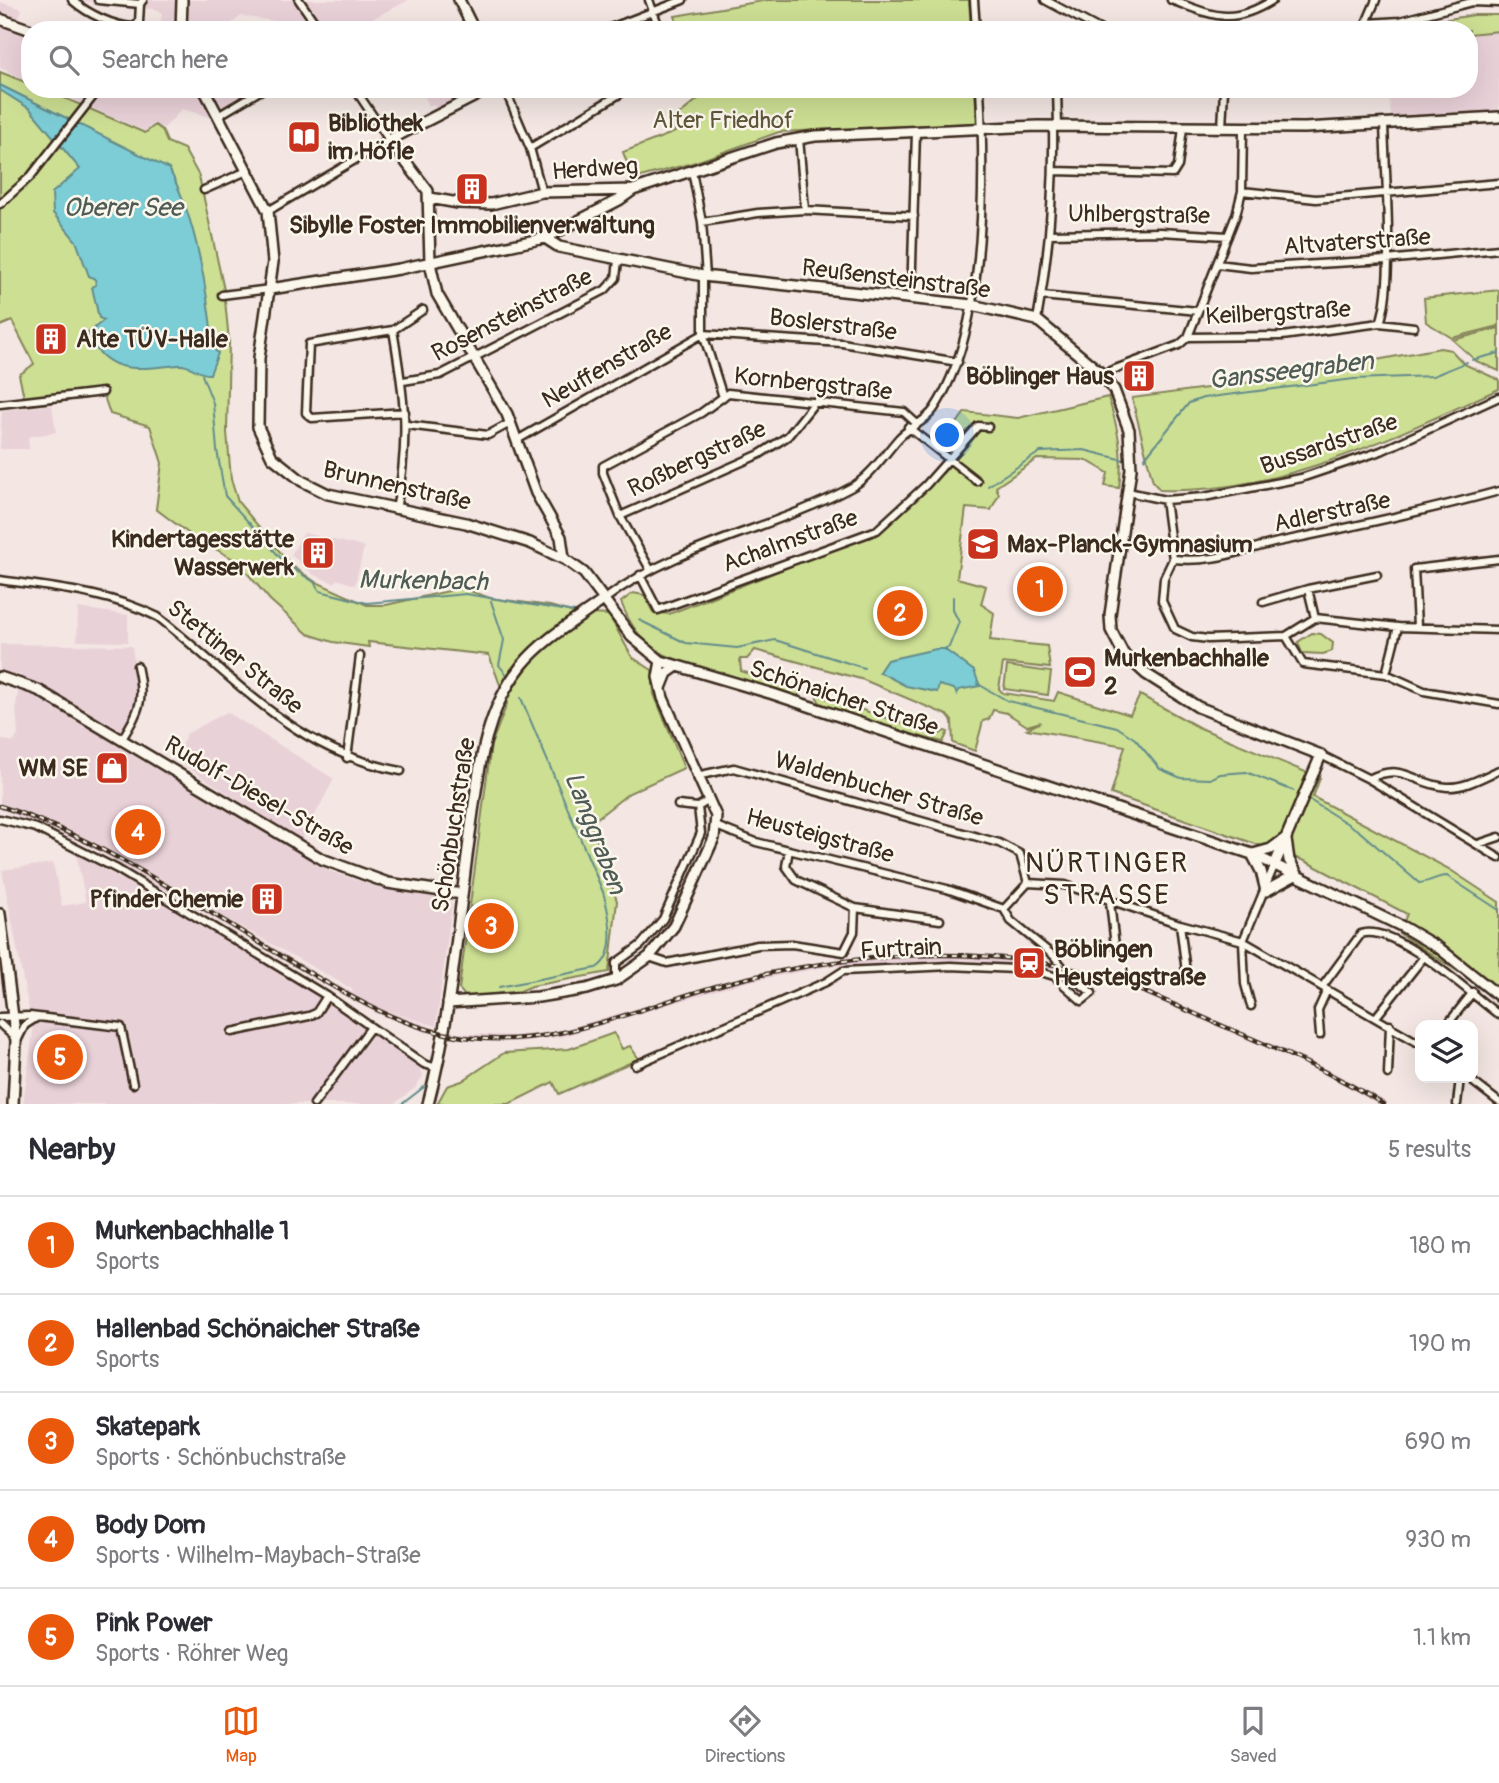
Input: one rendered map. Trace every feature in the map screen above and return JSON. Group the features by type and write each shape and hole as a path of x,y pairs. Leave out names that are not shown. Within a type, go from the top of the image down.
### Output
{"street":[{"path":"72,0 82,9 109,21"},
{"path":"98,0 142,2 139,21"},
{"path":"181,21 182,0"},
{"path":"459,0 470,21"},
{"path":"649,0 657,21"},
{"path":"625,21 652,9 683,0"},
{"path":"974,0 975,21"},
{"path":"1045,0 1084,21"},
{"path":"1171,0 1233,18 1253,13 1273,0"},
{"path":"1368,21 1377,0"},
{"path":"300,1 314,21"},
{"path":"1400,21 1472,2 1499,3"},
{"path":"0,19 21,26"},
{"path":"0,204 31,176 92,98"},
{"name":"Brunnenstraße","path":"209,98 249,170 268,211 273,262 260,343 257,400 258,427 267,450 284,468 310,486 328,494 492,530 564,558"},
{"path":"218,116 248,98"},
{"path":"361,98 389,140 424,183 430,198 430,263 437,294 510,423 536,493 561,537 564,558"},
{"path":"268,211 389,140 471,98"},
{"path":"509,98 530,148 542,192"},
{"path":"530,148 613,98"},
{"path":"917,424 932,413 958,362 972,305 979,218 980,98"},
{"path":"1037,320 1049,234 1057,98"},
{"path":"1222,128 1223,98"},
{"name":"Herdweg","path":"430,198 458,203 491,204 542,192 633,190 799,138 1055,126 1243,129 1499,117"},
{"name":"Keilbergstraße","path":"1380,323 1384,314 1387,260 1384,123"},
{"path":"1054,172 1173,174 1178,166 1182,128"},
{"path":"1188,337 1228,236 1242,191 1243,129"},
{"path":"911,298 916,132"},
{"path":"799,138 805,210"},
{"path":"204,190 249,170"},
{"name":"Neuffenstraße","path":"517,440 703,334 705,276 702,222 692,171"},
{"path":"1242,191 1316,199 1499,183"},
{"path":"222,295 430,263 545,238 633,190"},
{"path":"702,222 758,212 805,210 915,216"},
{"name":"Uhlbergstraße","path":"1049,234 1160,232 1228,236"},
{"name":"Reußensteinstraße","path":"545,238 559,247 705,276 972,305 1037,320 1102,374 1114,390 1129,430 1131,457 1128,492 1110,615 1111,630 1123,653 1146,674 1198,707 1321,755"},
{"path":"431,241 439,255 456,257"},
{"name":"Altvaterstraße","path":"1217,264 1251,268 1387,260 1499,249"},
{"name":"Rosensteinstraße","path":"403,381 440,375 605,290 616,278 618,260"},
{"path":"1042,296 1198,311"},
{"path":"405,412 317,419 306,414 309,344 393,330 423,310"},
{"name":"Keilbergstraße","path":"1102,374 1179,345 1188,337 1282,336 1380,323 1414,327"},
{"path":"393,330 403,381 407,425 396,510"},
{"name":"Boslerstraße","path":"703,334 842,343 958,362"},
{"name":"Kornbergstraße","path":"703,334 723,397 728,393 904,412 917,424"},
{"path":"0,404 103,392"},
{"path":"650,569 620,516 603,473 603,466 701,413 723,397"},
{"name":"Bussardstraße","path":"1128,492 1165,500 1254,489 1301,478 1381,451 1499,397"},
{"name":"Roßbergstraße","path":"620,516 760,454 788,436 816,401"},
{"path":"407,425 488,435 510,423"},
{"name":"Achalmstraße","path":"605,599 650,569 769,524 852,487 908,427 917,424"},
{"name":"Achalmstraße","path":"640,575 658,610 877,530 926,485 978,426 988,426"},
{"path":"908,427 977,481"},
{"name":"Adlerstraße","path":"1172,559 1202,562 1255,547 1405,516 1499,491"},
{"path":"1165,500 1172,559 1164,578 1162,601 1175,629 1192,637 1208,639 1286,636 1315,618 1398,627 1499,630"},
{"name":"Schönaicher Straße","path":"564,558 584,573 632,637 662,661 773,694 1252,854 1297,874 1439,948 1499,996"},
{"path":"1417,626 1414,569 1499,559"},
{"path":"1263,602 1308,589 1377,575"},
{"name":"Stettiner Straße","path":"0,580 108,596 158,617 276,716 346,758 401,771"},
{"path":"1308,589 1315,618"},
{"name":"Schönbuchstraße","path":"428,1104 448,1003 480,762 497,704 528,657 605,599"},
{"path":"1386,674 1398,627"},
{"path":"1286,636 1303,664 1386,674 1424,691 1499,704"},
{"path":"346,758 360,656"},
{"name":"Heusteigstraße","path":"662,661 658,677 661,690 696,776 716,816 716,826 756,842 947,889 1004,909 1011,921 1054,956 1068,974 1092,993"},
{"path":"122,739 141,708 142,691 137,666"},
{"path":"661,690 667,673 677,666"},
{"name":"Rudolf-Diesel-Straße","path":"0,677 29,686 322,859 388,883 462,894"},
{"path":"1251,1006 1245,984 1243,941 1321,755 1369,779 1499,859"},
{"name":"Waldenbucher Straße","path":"696,776 734,768 999,843 1020,853 1028,883"},
{"path":"1369,779 1396,770 1444,787 1458,786 1499,770"},
{"path":"678,805 698,807 709,800"},
{"path":"616,980 617,963 653,933 676,891 701,833 698,807"},
{"path":"0,820 26,824 81,849 327,996 424,1064 437,1068"},
{"path":"448,1003 538,997 587,989 616,980 649,957 674,926 686,905 716,826"},
{"path":"1478,844 1499,837"},
{"path":"1266,891 1261,871 1252,854 1271,849 1286,838"},
{"path":"1266,891 1297,874 1287,854 1286,838"},
{"path":"789,850 786,866 789,874 855,908 940,920"},
{"path":"1004,909 1028,883 1065,885 1110,902 1243,941 1415,1041"},
{"path":"1110,902 1115,946 1120,951"},
{"path":"649,957 667,963 758,945 792,944 844,952 854,932 855,908"},
{"path":"0,914 15,1016 13,1104"},
{"path":"1180,924 1186,972"},
{"path":"1320,1035 1318,1010 1324,988 1354,941 1364,932 1388,938 1423,958 1473,992 1499,1015"},
{"path":"1376,1017 1423,958"},
{"name":"Furtrain","path":"635,1065 826,982 843,971 1000,967 1054,976 1082,1001 1092,993"},
{"path":"1451,1020 1473,992"},
{"path":"232,1032 309,1016 316,1013 327,996"},
{"path":"0,1017 38,1017 121,1027 133,1084"},
{"path":"16,1041 25,1025 38,1017"},
{"path":"0,1024 8,1029 16,1041"},
{"path":"1388,1074 1390,1025"},
{"path":"314,1104 371,1027"},
{"path":"1457,1104 1459,1083"},
{"path":"1474,1083 1499,1102"}],"shaded area":[{"path":"70,0 409,0 368,21 274,21 241,16 235,21 161,21 162,13 153,9"},
{"path":"0,2 22,9 17,24 21,25 21,77 0,68"},
{"path":"1474,14 1499,14 1499,112 1391,117 1389,98 1478,98 1478,21 1431,21"},
{"path":"70,98 243,100 210,117 182,109 164,128 153,124 145,131"},
{"path":"425,98 461,98 437,111 433,104 429,106"},
{"path":"52,405 56,432 28,437 29,449 0,449 2,410"},
{"path":"304,533 364,547 355,585 337,579 334,583 314,575 291,555"},
{"path":"78,608 128,615 128,642 77,641"},
{"path":"0,644 132,646 138,697 114,744 332,872 384,889 447,899 452,904 436,1026 384,1010 429,1026 428,1033 376,1013 86,844 0,809 0,739 14,742 18,735 16,705 21,675 0,671","holes":["227,919 352,989 353,993 322,977"]},
{"path":"227,712 334,779 301,841 176,760 186,734"},
{"path":"76,854 318,995 420,1068 423,1076 415,1088 394,1104 23,1104 33,1031 2,870 53,863 62,906 86,902"},
{"path":"936,954 1000,956 1056,963 1050,970 967,960 830,966 741,983 560,1037 514,1042 458,1038 459,1033 514,1036 559,1031 762,972 818,962"},
{"path":"1075,967 1128,982 1288,1051 1339,1075 1388,1104 1378,1104 1319,1071 1130,988 1074,971"}],"green space":[{"path":"768,0 969,0 970,21 676,21 675,16"},
{"path":"1474,15 1499,15 1499,31 1478,33 1478,21 1435,21"},
{"path":"0,72 21,80 21,98 65,98 145,133 155,125 162,130 167,142 184,149 199,176 224,290 229,341 227,432 231,479 238,502 291,565 314,581 367,605 386,605 462,588 490,598 550,606 574,613 609,615 632,657 652,670 654,694 684,768 629,793 591,823 617,901 609,972 532,986 520,991 472,997 465,996 459,989 491,745 507,704 489,655 368,642 369,647 333,642 308,634 270,600 237,561 192,536 156,509 162,463 150,426 110,414 104,396 26,406 19,375 34,364 12,321 0,326"},
{"name":"Alter Friedhof","path":"699,98 976,98 977,123 779,132 696,162 633,179 623,152 675,132 673,120"},
{"path":"1499,290 1499,326 1452,338 1426,322 1424,298"},
{"path":"1499,328 1499,371 1476,361 1453,340"},
{"path":"1440,348 1451,350 1464,364 1499,380 1499,389 1376,443 1292,472 1249,483 1205,489 1160,490 1153,482 1132,398 1281,378"},
{"path":"1108,397 1119,442 1119,488 1105,486 1108,473 1086,460 1037,459 996,487 999,494 991,510 966,508 957,578 986,586 981,604 994,613 990,640 1047,646 1050,668 1003,663 999,689 1003,693 1054,701 1058,692 1130,715 1140,695 1198,727 1320,778 1313,797 1449,869 1499,902 1499,1005 1480,986 1399,933 1407,914 1305,861 1111,794 1125,746 1027,729 1041,722 1027,726 1007,713 993,710 989,719 983,721 975,751 953,743 952,721 947,715 864,680 755,650 747,659 740,659 741,671 801,691 797,697 675,659 650,645 639,634 621,602 633,593 644,595 653,612 669,614 878,532 942,470 943,473 974,438 955,426 965,412 1018,418"},
{"path":"1312,633 1321,634 1333,643 1332,651 1323,654 1302,653 1298,642"},
{"path":"1007,666 1051,672 1048,695 1004,689"},
{"path":"820,692 823,697 938,735 948,732 943,742 879,727 820,703 815,694"},
{"path":"614,1033 622,1049 630,1046 639,1059 559,1094 553,1082 509,1104 437,1104 447,1086 462,1081 504,1053 569,1049"}],"water":[{"name":"Oberer See","path":"0,85 21,95 21,98 26,98 169,169 187,210 199,256 213,348 218,353 210,374 184,365 126,367 105,358 96,348 87,334 104,320 99,318 92,287 96,285 95,279 89,276 76,241 53,213 52,193 80,169 30,109 0,90"},
{"path":"944,649 974,671 980,686 958,690 957,694 954,689 939,685 937,692 906,686 879,672 887,660"}],"waterway":[{"name":"Gansseegraben","path":"1472,360 1499,353"},
{"name":"Gansseegraben","path":"1144,459 1189,403 1203,398 1354,379 1433,376 1467,362"},
{"name":"Murkenbach","path":"202,375 213,403 225,496 287,565 314,582 320,591 367,603 466,594 575,612"},
{"name":"Gansseegraben","path":"988,486 1040,452 1084,450 1124,460"},
{"name":"Gansseegraben","path":"944,649 949,647 959,622 953,610 953,597"},
{"name":"Langgraben","path":"491,601 504,640 499,665 507,675"},
{"name":"Murkenbach","path":"639,620 686,643 737,648 775,640 864,668"},
{"name":"Murkenbach","path":"978,684 1008,701 1117,727 1135,739 1160,769 1181,778 1210,779 1220,774 1246,772 1294,791"},
{"name":"Langgraben","path":"499,987 596,968 603,962 610,944 608,910 603,892 521,698"},
{"name":"Murkenbach","path":"1308,799 1359,831 1419,883 1447,876 1499,910"},
{"name":"Langgraben","path":"402,1104 424,1087"}],"railway":[{"path":"0,806 76,836 112,855 372,1007 417,1026 440,1032 464,1037 499,1039 533,1037 599,1023 731,982 819,964 911,956 1003,958 1048,964 1129,986 1293,1057 1383,1104"}],"place":[{"name":"Bibliothek im Höfle","path":"304,137"},
{"name":"Sibylle Foster Immobilienverwaltung","path":"472,189"},
{"name":"Alte TÜV-Halle","path":"51,339"},
{"name":"Böblinger Haus","path":"1139,376"},
{"name":"Max-Planck-Gymnasium","path":"983,544"},
{"name":"Kindertagesstätte Wasserwerk","path":"318,553"},
{"name":"Murkenbachhalle 1","path":"1040,589"},
{"name":"Hallenbad Schönaicher Straße","path":"900,613"},
{"name":"Murkenbachhalle 2","path":"1080,672"},
{"name":"WM SE","path":"112,768"},
{"name":"Body Dom","path":"138,832"},
{"name":"Pfinder Chemie","path":"267,899"},
{"name":"Skatepark","path":"491,926"},
{"name":"Böblingen Heusteigstraße","path":"1029,963"},
{"name":"Pink Power","path":"60,1057"}],"district":[{"name":"NÜRTINGER STRASSE","path":"1107,879"}]}
